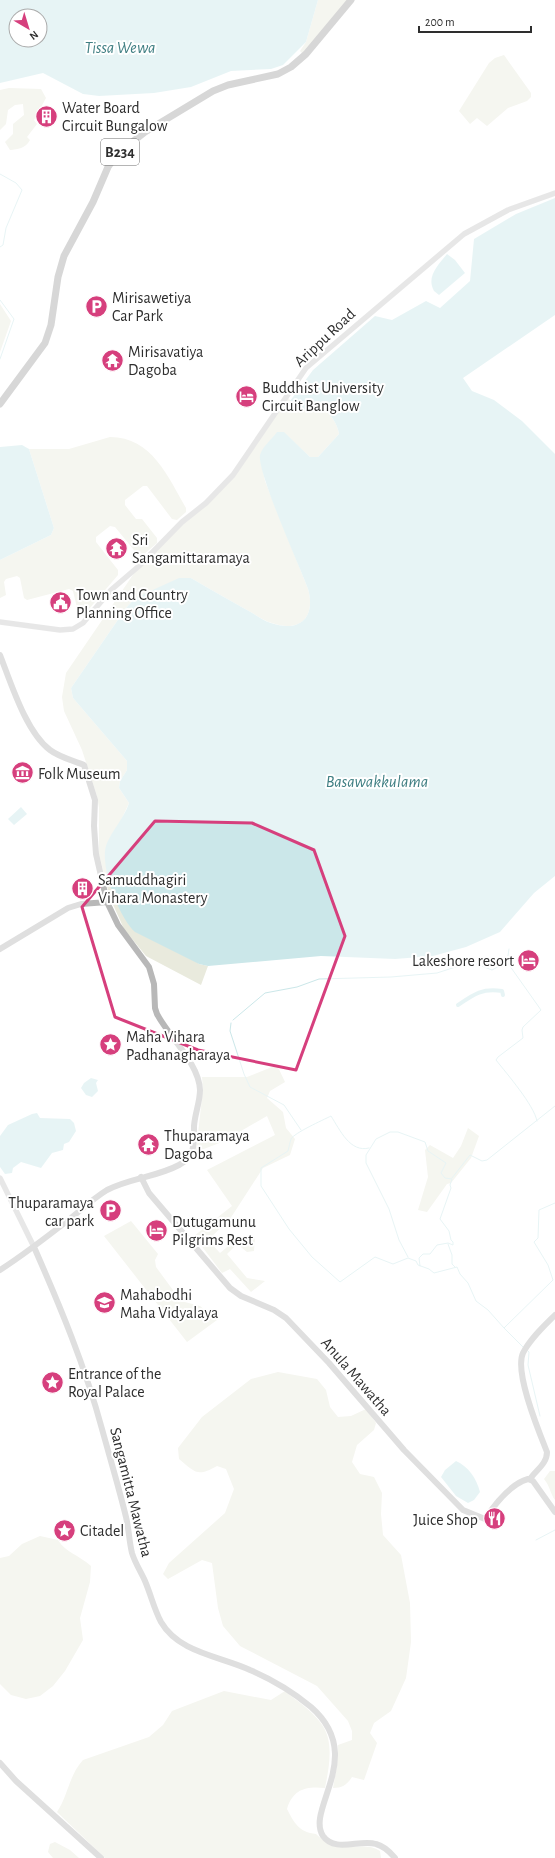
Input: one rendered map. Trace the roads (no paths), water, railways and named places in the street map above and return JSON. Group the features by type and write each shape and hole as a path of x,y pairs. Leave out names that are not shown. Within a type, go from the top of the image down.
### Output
{"main road":[{"name":"B234","path":"0,404 45,344 51,325 58,277 64,256 93,202 108,167 117,154 144,132 213,91 228,85 278,74 291,67 306,54 351,0"},
{"path":"0,655 22,712 33,729 52,751 84,765 95,800 94,826 96,854 107,902 118,925 149,967 154,984 155,1008 157,1014 194,1069 200,1086 200,1099 194,1124 195,1146 191,1155 179,1165 121,1184 104,1192 34,1247 0,1270"},
{"path":"0,949 68,908 81,904 107,902"},
{"name":"Anula Mawatha","path":"141,1177 149,1193 230,1288 242,1297 274,1310 290,1322 329,1363 404,1450 464,1510 485,1519 506,1494 522,1481 530,1479"},
{"name":"Sangamitta Mawatha","path":"34,1247 60,1306 82,1365 102,1428 124,1511 133,1557 164,1628 176,1640 186,1646 250,1670 285,1688 317,1713 330,1731 334,1749 332,1779 320,1821 322,1834 335,1844 376,1844 388,1851 395,1858"},
{"path":"555,1315 525,1350 521,1364 531,1410 547,1452 543,1464 530,1479 555,1512"},
{"path":"0,1763 21,1786 101,1858"}],"street":[{"name":"Arippu Road","path":"0,622 60,630 73,629 83,623 111,590 139,566 182,522 206,503 233,475 306,368 464,234 508,210 555,193"},
{"path":"0,1178 34,1247"}],"water":[{"name":"Tissa Wewa","path":"0,0 318,0 306,42 283,65 271,69 231,71 191,87 154,93 99,96 83,94 43,73 0,83"},
{"name":"Basawakkulama","path":"555,198 555,315 463,378 472,391 494,400 522,421 555,454 555,876 534,893 500,932 466,947 433,956 395,959 321,956 208,966 199,964 135,932 129,925 117,903 105,863 107,843 129,803 119,788 120,781 127,770 127,761 73,698 71,688 126,608 135,598 179,578 191,578 268,622 281,626 290,626 298,624 303,620 310,608 308,589 265,480 260,455 265,446 277,432 284,432 310,457 318,457 339,434 334,421 324,409 314,406 301,411 290,401 313,370 375,316 392,320 426,301 440,308 470,281 474,239 516,214"},
{"path":"447,254 455,260 465,273 439,295 434,291 431,281 434,271"},
{"path":"22,445 29,449 54,528 51,535 0,560 0,447"},
{"path":"21,807 27,814 14,825 8,819"},
{"path":"91,1078 98,1080 96,1083 98,1091 92,1097 86,1095 81,1088 84,1083"},
{"path":"37,1113 40,1118 70,1119 74,1123 76,1131 69,1142 64,1144 63,1150 52,1153 41,1168 21,1162 13,1168 12,1173 5,1174 0,1167 0,1136 8,1125"},
{"path":"456,1461 468,1470 477,1482 480,1492 474,1500 468,1503 456,1496 441,1477 445,1470"}],"waterway":[{"path":"0,174 16,183 22,190 6,228 3,245 0,247"},
{"path":"0,300 14,319 0,359"},
{"path":"509,949 507,962 541,1010 523,1027 523,1038 496,1060 526,1098 535,1114 537,1121"},
{"path":"233,1020 265,993 297,987 319,979 391,977 437,973 471,962 492,970 507,962"},
{"path":"458,1005 474,995 484,991 502,991 503,995"},
{"path":"231,1023 230,1031 244,1074 250,1087 284,1105 301,1130"},
{"path":"452,1178 470,1155 482,1161 487,1160 555,1106"},
{"path":"369,1148 362,1149 351,1144 342,1134 331,1116 293,1136 288,1151 261,1168 261,1186 289,1229 312,1257 340,1282 375,1257 393,1264 408,1258 416,1261 418,1265 429,1269 434,1273 457,1267 460,1274 468,1283 476,1301 488,1310 504,1328"},
{"path":"408,1257 399,1240 389,1209 366,1163 366,1155 376,1139 390,1132 398,1132 425,1142 428,1151 446,1163 441,1173 445,1178 452,1179 450,1185 451,1188 440,1219 449,1231 453,1245 448,1243 437,1245 430,1254 423,1254 419,1258 420,1266"},
{"path":"524,1348 504,1328 553,1280 548,1265 534,1242 538,1238 539,1210 555,1203"},
{"path":"448,1244 452,1255 452,1264 455,1267"},
{"path":"528,1351 528,1365 540,1416"},
{"path":"536,1540 555,1530"}],"place":[{"name":"Water Board Circuit Bungalow","path":"47,116"},
{"name":"Mirisawetiya Car Park","path":"97,306"},
{"name":"Mirisavatiya Dagoba","path":"112,360"},
{"name":"Buddhist University Circuit Banglow","path":"247,396"},
{"name":"Sri Sangamittaramaya","path":"116,548"},
{"name":"Town and Country Planning Office","path":"60,603"},
{"name":"Folk Museum","path":"23,773"},
{"name":"Samuddhagiri Vihara Monastery","path":"82,888"},
{"name":"Lakeshore resort","path":"529,960"},
{"name":"Maha Vihara Padhanagharaya","path":"111,1045"},
{"name":"Thuparamaya Dagoba","path":"149,1144"},
{"name":"Thuparamaya car park","path":"110,1211"},
{"name":"Dutugamunu Pilgrims Rest","path":"157,1230"},
{"name":"Mahabodhi Maha Vidyalaya","path":"104,1303"},
{"name":"Entrance of the Royal Palace","path":"52,1382"},
{"name":"Juice Shop","path":"494,1519"},
{"name":"Citadel","path":"65,1530"}]}
